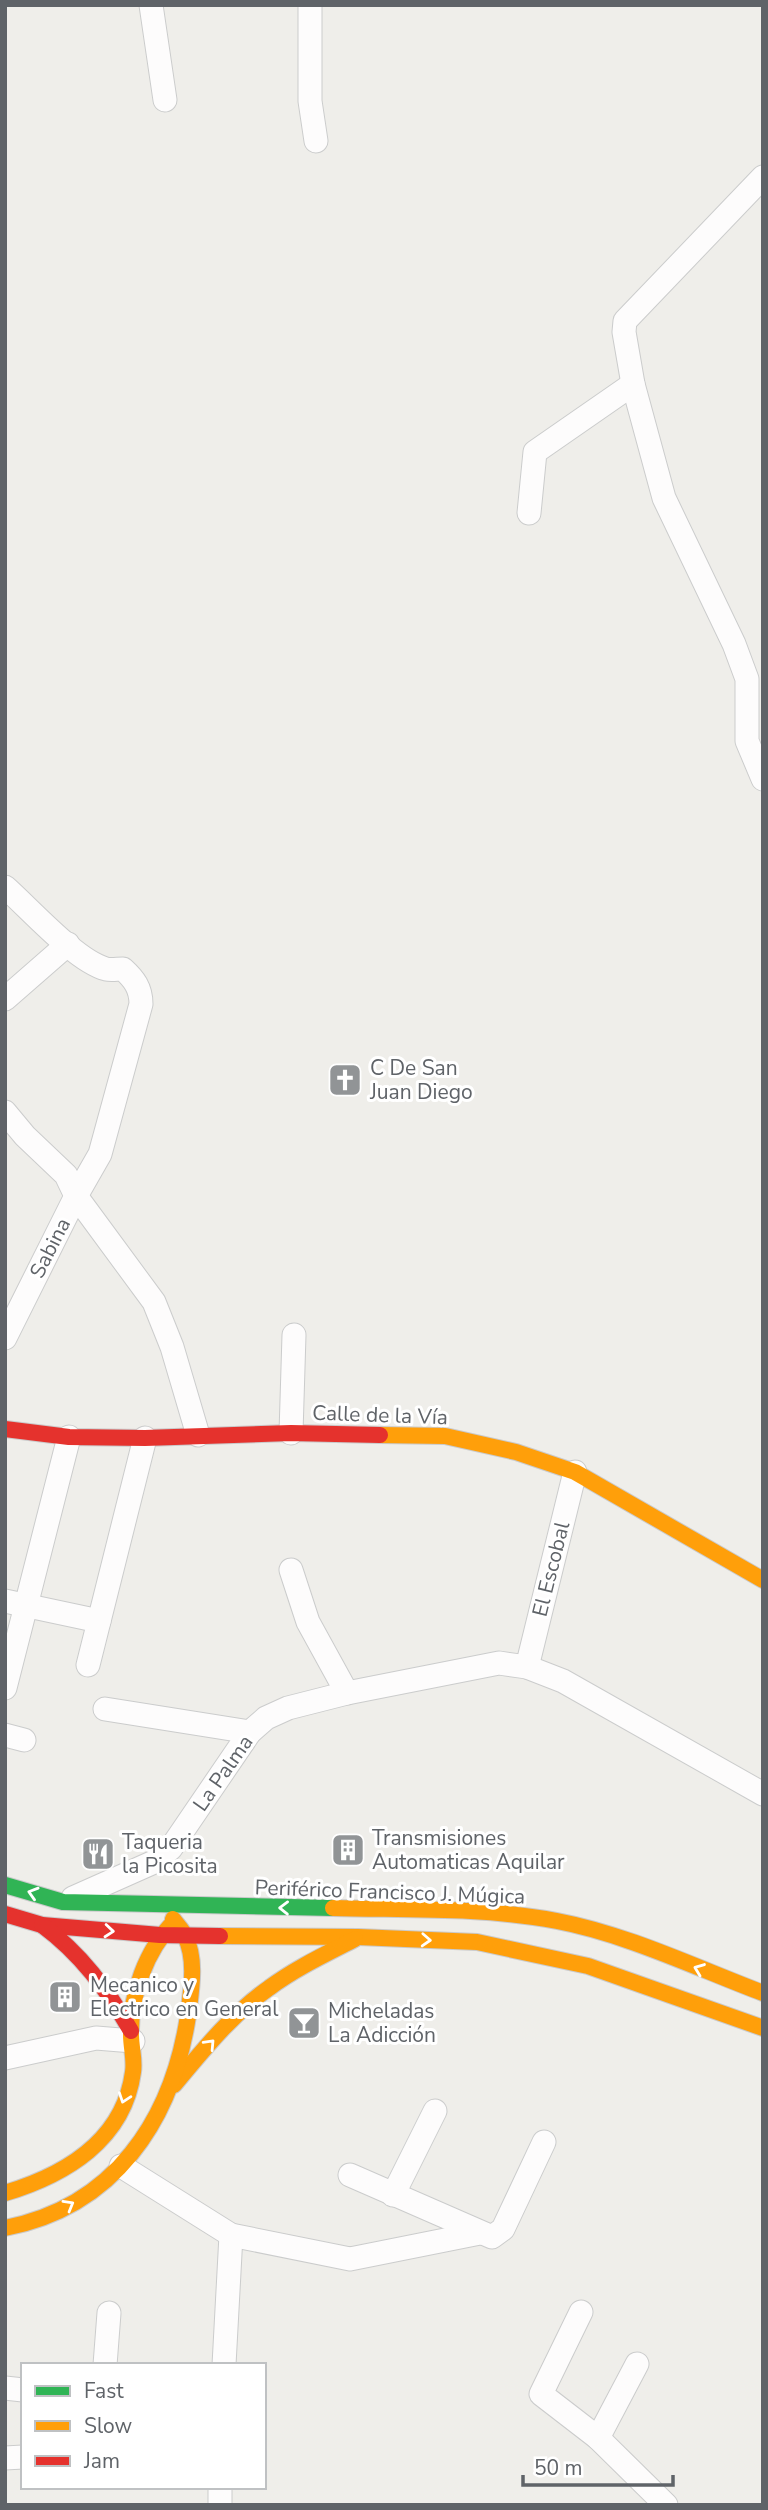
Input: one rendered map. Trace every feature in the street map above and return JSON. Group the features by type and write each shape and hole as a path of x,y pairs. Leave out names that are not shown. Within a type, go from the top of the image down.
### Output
{"main road":[{"name":"Calle de la Vía","path":"5,1429 69,1437 145,1438 290,1433 445,1436 516,1452 575,1472 763,1580"},
{"name":"Periférico Francisco J. Múgica","path":"5,1885 64,1902 485,1912 557,1921 608,1934 763,1993"},
{"path":"5,2228 50,2215 85,2195 121,2166 145,2136 165,2095 181,2049 192,1973 187,1936 175,1921 149,1904"},
{"path":"5,2193 47,2180 76,2164 98,2145 114,2123 124,2101 132,2072 132,2036 144,1970 160,1936 175,1921 202,1906"},
{"path":"5,1914 41,1925 160,1936 358,1937 477,1942 547,1956 623,1978 763,2028"},
{"path":"41,1925 59,1937 87,1965 109,1992 132,2036"},
{"path":"165,2095 204,2050 257,1997 289,1974 358,1937"}],"street":[{"path":"151,5 165,100"},
{"path":"310,5 310,101 316,141"},
{"path":"763,177 625,321 624,332 633,384 664,498 734,644 747,679 747,741 763,779"},
{"path":"529,513 535,452 633,384"},
{"path":"5,887 68,944 5,999"},
{"name":"Sabina","path":"5,1338 100,1154 141,1004 141,993 137,984 123,969 108,970 93,963 68,944"},
{"path":"5,1112 66,1175 76,1196 154,1301 172,1347 198,1435"},
{"path":"290,1433 294,1335"},
{"path":"5,1688 16,1603 69,1437"},
{"path":"88,1665 145,1438"},
{"name":"El Escobal","path":"527,1667 575,1472"},
{"path":"292,1570 308,1622 347,1693"},
{"path":"16,1603 99,1621"},
{"name":"La Palma","path":"64,1902 154,1862 170,1848 250,1732 266,1718 288,1708 347,1693 499,1663 527,1667 563,1681 763,1794"},
{"path":"105,1709 250,1732"},
{"path":"5,2058 96,2038 132,2036"},
{"path":"393,2195 435,2111"},
{"path":"121,2166 231,2235 350,2259 486,2235 503,2229 544,2142"},
{"path":"350,2175 486,2235"},
{"path":"224,2363 231,2235"},
{"path":"581,2312 541,2395 598,2438 666,2505"},
{"path":"105,2363 109,2313"},
{"path":"598,2438 637,2364"}],"traffic: fast":[{"path":"5,1885 63,1902 333,1908"}],"traffic: slow":[{"path":"380,1435 445,1436 516,1452 575,1472 763,1580"},
{"path":"333,1908 473,1911 557,1921 609,1934 661,1952 763,1993"},
{"path":"5,2228 44,2217 77,2201 107,2179 131,2154 152,2124 168,2090 180,2054 188,2016 191,1955 184,1934 173,1919"},
{"path":"5,2193 69,2165 88,2151 118,2117 133,2072 131,2020 137,1989 155,1946 174,1922"},
{"path":"220,1936 358,1937 477,1942 588,1966 763,2028"},
{"path":"174,2085 218,2033 255,1998 300,1968 355,1939"}],"traffic: jam":[{"path":"5,1429 69,1437 145,1438 291,1433 380,1435"},
{"path":"5,1914 42,1925 160,1935 220,1936"},
{"path":"42,1925 69,1948 92,1973 131,2031"}],"place":[{"name":"C De San Juan Diego","path":"345,1080"},
{"name":"Transmisiones Automaticas Aquilar","path":"348,1850"},
{"name":"Taqueria la Picosita","path":"98,1854"},
{"name":"Mecanico y Electrico en General","path":"65,1997"},
{"name":"Micheladas La Adicción","path":"304,2023"}]}
